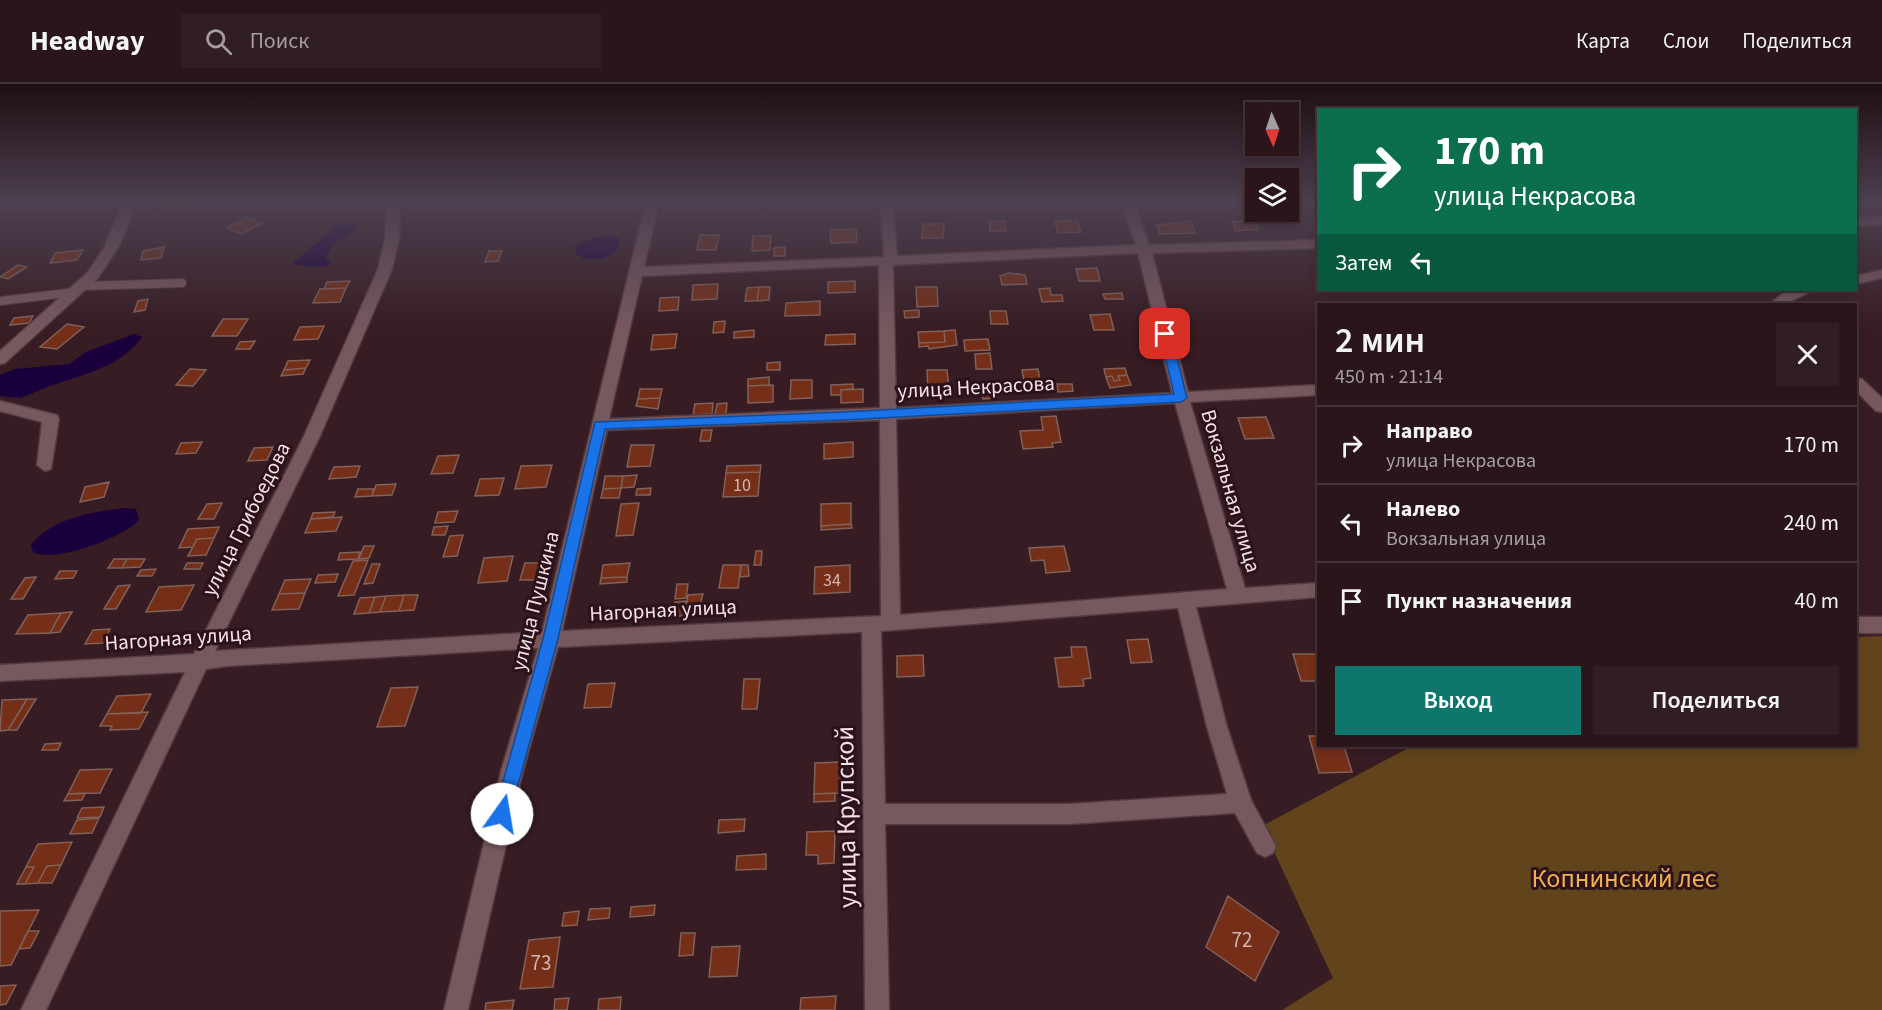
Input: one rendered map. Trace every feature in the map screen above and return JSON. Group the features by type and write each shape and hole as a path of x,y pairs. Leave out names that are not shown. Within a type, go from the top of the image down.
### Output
{"street":[{"path":"0,359 80,289 112,245"},
{"name":"улица Грибоедова","path":"33,1010 200,661 312,436 385,268 391,245"},
{"name":"улица Пушкина","path":"456,1010 512,771 550,639 643,245"},
{"name":"улица Крупской","path":"877,1010 876,814 889,412 885,349 887,245"},
{"name":"Вокзальная улица","path":"1143,245 1181,398 1238,596 1185,600"},
{"path":"637,272 1276,245"},
{"path":"1857,280 1882,274"},
{"path":"1777,303 1793,292 1800,291"},
{"path":"1857,384 1882,407"},
{"name":"улица Некрасова","path":"599,425 1317,390"},
{"path":"0,406 51,419 45,465"},
{"path":"1238,596 1317,590"},
{"path":"1185,600 1217,727 1241,803 1265,846"},
{"name":"Нагорная улица","path":"0,673 166,666 200,661 550,639 881,623 1185,600"},
{"path":"1857,625 1882,625"},
{"path":"876,814 1069,814 1241,803"}],"lane":[{"path":"0,302 80,289 182,283"}],"green space":[{"name":"Копнинский лес","path":"1882,636 1882,1010 1282,1010 1333,978 1262,826 1410,747 1857,747 1857,637"}],"shaded area":[{"path":"314,245 333,245 326,258 331,262 329,266 310,267 292,264"},
{"path":"575,245 619,245 614,252 602,258 588,259 576,254"},
{"path":"134,334 142,337 132,349 106,366 20,398 0,396 0,375 15,369 69,364 86,352"},
{"path":"124,508 136,509 139,520 105,541 72,552 43,555 33,552 31,545 50,528 61,522 86,514"}],"building":[{"path":"698,245 717,245 716,250 697,250"},
{"path":"752,245 770,245 770,250 752,251"},
{"path":"164,247 161,258 141,260 143,251"},
{"path":"785,247 785,256 774,256 774,248"},
{"path":"83,250 77,260 50,263 55,253"},
{"path":"489,251 502,251 498,261 485,262"},
{"path":"18,265 27,267 8,279 0,277"},
{"path":"1097,268 1100,281 1079,281 1076,269"},
{"path":"1009,273 1025,275 1027,284 1002,285 1000,276"},
{"path":"350,281 346,288 324,289 327,282"},
{"path":"855,281 855,292 828,293 828,282"},
{"path":"718,284 717,299 692,300 693,285"},
{"path":"759,287 757,301 745,301 747,288"},
{"path":"759,287 770,287 769,300 757,301"},
{"path":"916,287 937,287 938,306 917,307"},
{"path":"346,288 340,302 313,303 320,289"},
{"path":"1050,288 1051,295 1062,295 1063,301 1042,302 1039,289"},
{"path":"1122,293 1123,299 1105,299 1103,294"},
{"path":"679,297 678,310 659,311 660,298"},
{"path":"148,299 145,310 134,312 138,301"},
{"path":"820,301 820,315 785,316 786,303"},
{"path":"919,310 919,317 905,318 904,311"},
{"path":"990,311 1006,311 1008,324 991,324"},
{"path":"1110,314 1114,330 1094,330 1090,315"},
{"path":"33,316 29,323 10,325 14,318"},
{"path":"223,319 248,319 237,336 212,336"},
{"path":"725,321 724,332 713,333 714,322"},
{"path":"67,324 84,327 57,349 40,347"},
{"path":"324,326 318,339 294,340 300,327"},
{"path":"754,330 754,337 734,338 734,332"},
{"path":"955,330 957,345 929,349 928,346 919,347 919,343 945,342 944,331"},
{"path":"944,331 945,342 919,343 918,332"},
{"path":"677,334 675,348 651,350 653,335"},
{"path":"855,334 855,344 825,345 826,335"},
{"path":"988,339 990,350 965,351 964,340"},
{"path":"255,341 250,349 236,349 240,342"},
{"path":"990,353 992,369 976,369 975,354"},
{"path":"310,360 306,368 284,370 288,361"},
{"path":"780,362 780,370 767,370 767,363"},
{"path":"306,368 303,374 281,376 284,370"},
{"path":"1125,368 1127,375 1118,376 1120,380 1114,381 1112,376 1106,377 1104,369"},
{"path":"190,369 206,370 193,386 176,385"},
{"path":"1038,369 1041,386 1025,387 1022,370"},
{"path":"927,370 947,370 949,389 928,389"},
{"path":"1127,375 1131,385 1110,388 1106,377 1112,376 1114,381 1120,380 1118,376"},
{"path":"769,377 769,385 748,386 748,379"},
{"path":"791,380 812,380 812,398 790,399"},
{"path":"853,384 853,389 841,390 841,395 831,395 831,385"},
{"path":"1057,384 1072,384 1073,391 1058,392"},
{"path":"773,385 773,402 748,403 748,386"},
{"path":"640,389 662,389 660,398 638,399"},
{"path":"863,389 863,402 841,403 841,390"},
{"path":"982,392 996,392 997,398 983,399"},
{"path":"660,398 658,409 636,406 638,399"},
{"path":"713,403 712,414 693,415 695,404"},
{"path":"727,403 726,414 715,414 717,404"},
{"path":"1056,416 1061,442 1052,443 1053,447 1023,449 1020,431 1043,430 1041,417"},
{"path":"1266,417 1274,438 1245,439 1238,418"},
{"path":"702,430 712,430 710,441 700,441"},
{"path":"202,442 196,453 176,454 181,443"},
{"path":"853,442 853,457 824,459 824,444"},
{"path":"631,445 654,445 650,466 627,467"},
{"path":"273,447 267,460 248,461 254,448"},
{"path":"459,455 453,473 431,474 438,456"},
{"path":"552,465 546,487 515,489 521,466"},
{"path":"761,465 760,472 726,473 727,466"},
{"path":"360,466 356,477 329,479 334,467"},
{"path":"760,472 758,496 723,497 726,473"},
{"path":"637,475 634,487 621,488 623,476"},
{"path":"605,476 623,476 621,488 603,489"},
{"path":"504,478 499,495 475,496 480,479"},
{"path":"109,482 104,497 80,502 85,487"},
{"path":"396,484 392,495 372,496 376,485"},
{"path":"621,488 619,498 601,498 603,489"},
{"path":"651,488 650,495 636,495 637,489"},
{"path":"358,489 374,489 372,496 355,497"},
{"path":"222,503 214,519 198,519 207,504"},
{"path":"639,503 633,535 616,536 621,504"},
{"path":"851,503 851,524 821,526 821,504"},
{"path":"458,511 454,522 435,523 438,512"},
{"path":"335,512 333,517 311,519 313,513"},
{"path":"342,517 336,531 305,533 311,519"},
{"path":"851,524 852,528 821,530 821,526"},
{"path":"448,526 445,535 432,535 434,527"},
{"path":"219,527 214,538 197,539 193,547 179,548 188,529"},
{"path":"463,535 457,556 443,557 450,536"},
{"path":"214,538 206,555 188,556 197,539"},
{"path":"364,546 374,546 369,558 359,559"},
{"path":"1064,546 1070,571 1046,573 1044,560 1031,561 1029,548"},
{"path":"756,551 762,551 761,565 754,565"},
{"path":"360,552 358,559 338,560 340,553"},
{"path":"513,556 507,581 478,583 484,558"},
{"path":"114,559 127,559 122,568 108,568"},
{"path":"127,559 145,559 140,567 122,568"},
{"path":"368,560 354,595 338,596 353,561"},
{"path":"187,563 203,563 200,569 184,569"},
{"path":"525,563 540,563 535,580 520,580"},
{"path":"630,563 627,577 601,578 603,565"},
{"path":"372,564 380,564 373,583 364,584"},
{"path":"723,565 741,565 738,588 719,588"},
{"path":"741,565 748,565 749,576 740,577"},
{"path":"850,565 850,592 814,594 815,567"},
{"path":"156,569 152,576 137,576 141,570"},
{"path":"60,571 77,571 73,578 55,579"},
{"path":"338,574 335,582 315,583 318,575"},
{"path":"36,577 23,599 11,599 25,578"},
{"path":"627,577 627,582 600,584 601,578"},
{"path":"311,579 305,593 279,594 285,580"},
{"path":"677,584 688,584 686,598 675,599"},
{"path":"130,585 116,609 104,609 118,586"},
{"path":"194,585 181,610 146,612 159,587"},
{"path":"305,593 299,609 272,610 279,594"},
{"path":"703,594 697,615 685,616 688,595"},
{"path":"404,595 399,611 380,612 386,596"},
{"path":"404,595 418,595 414,610 399,611"},
{"path":"386,596 380,612 369,613 375,597"},
{"path":"375,597 369,613 354,614 360,598"},
{"path":"686,601 684,616 673,616 675,602"},
{"path":"72,612 60,632 50,633 61,613"},
{"path":"61,613 50,633 16,634 28,615"},
{"path":"110,629 103,643 85,644 93,630"},
{"path":"1148,639 1152,662 1131,663 1127,640"},
{"path":"1071,647 1086,647 1091,678 1083,679 1084,686 1059,687 1055,658 1072,657"},
{"path":"1293,654 1317,654 1317,681 1301,681"},
{"path":"923,655 924,676 897,677 897,656"},
{"path":"744,679 760,679 757,709 742,709"},
{"path":"615,683 611,707 584,708 588,684"},
{"path":"418,687 405,726 377,727 391,688"},
{"path":"151,694 141,713 107,714 117,696"},
{"path":"27,699 36,699 17,730 8,730"},
{"path":"27,699 8,730 0,731 2,700"},
{"path":"148,712 139,729 110,730 112,726 100,726 107,714"},
{"path":"1309,736 1317,736 1317,747 1344,747 1352,772 1319,773"},
{"path":"61,743 58,750 42,750 45,744"},
{"path":"841,762 840,793 814,794 815,763"},
{"path":"112,769 100,793 68,794 80,770"},
{"path":"85,793 82,800 64,801 68,794"},
{"path":"835,793 835,801 814,802 814,794"},
{"path":"104,807 100,817 77,818 82,808"},
{"path":"99,818 92,833 70,834 77,820"},
{"path":"745,819 744,831 718,833 719,820"},
{"path":"835,831 834,863 818,864 818,855 806,855 807,832"},
{"path":"72,842 61,865 47,866 38,883 25,884 34,867 26,867 38,844"},
{"path":"766,854 766,869 736,870 737,856"},
{"path":"61,865 52,883 38,883 47,866"},
{"path":"26,867 34,867 25,884 17,884"},
{"path":"1228,896 1279,932 1255,981 1206,947"},
{"path":"655,905 654,915 630,917 631,907"},
{"path":"610,908 609,918 588,920 590,909"},
{"path":"39,910 11,965 0,966 0,911"},
{"path":"579,911 577,925 562,926 564,913"},
{"path":"28,931 39,931 30,948 19,949"},
{"path":"681,933 695,933 693,955 679,956"},
{"path":"560,937 553,987 520,989 529,940"},
{"path":"740,946 737,976 709,977 712,947"},
{"path":"16,985 6,1004 0,1005 0,986"},
{"path":"836,996 835,1010 800,1010 801,998"},
{"path":"621,997 620,1010 598,1010 599,999"},
{"path":"569,998 567,1010 554,1010 555,999"},
{"path":"514,1000 512,1010 485,1010 486,1003"}],"route":[{"path":"502,814 550,639 599,425 843,416 1181,398 1165,334"}]}
